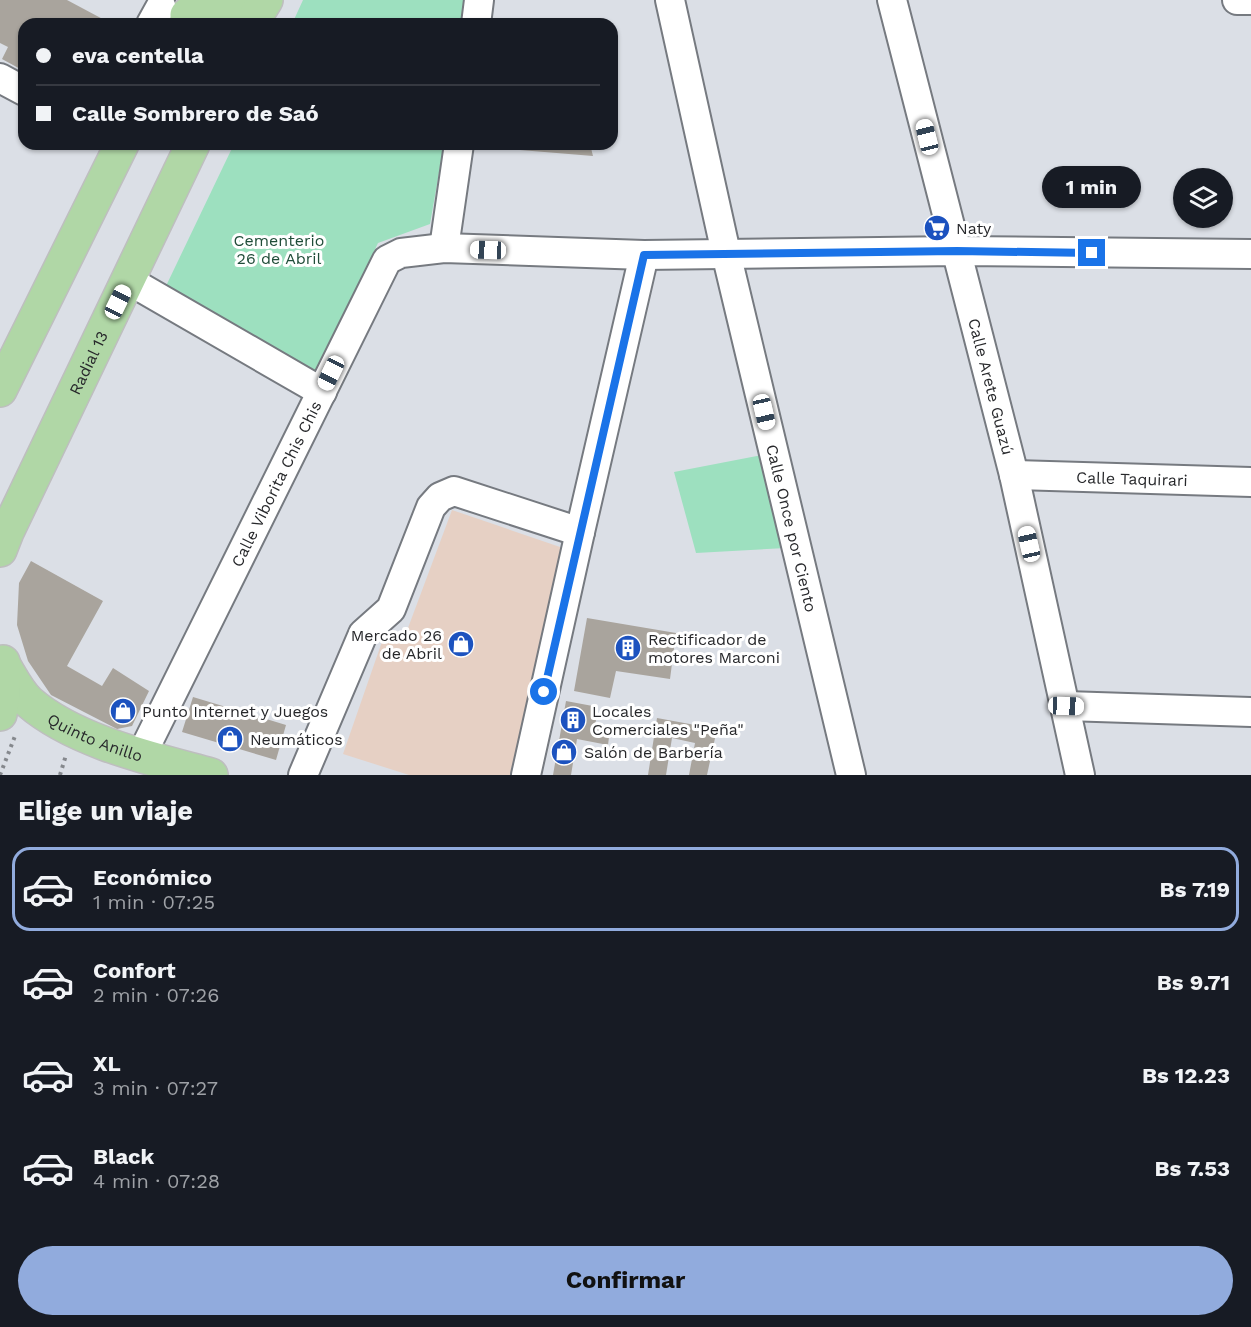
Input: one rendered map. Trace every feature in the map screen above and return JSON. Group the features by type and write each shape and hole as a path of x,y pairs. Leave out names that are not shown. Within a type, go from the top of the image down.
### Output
{"main road":[{"path":"176,14 216,0 227,1 240,12 242,18"},
{"path":"255,18 266,0"},
{"path":"0,390 118,150"},
{"name":"Radial 13","path":"0,550 190,150"},
{"path":"0,714 3,697 2,657"},
{"name":"Quinto Anillo","path":"2,657 21,693 48,716 72,729 141,756 211,775"}],"street":[{"path":"477,18 480,0"},
{"name":"Calle Once por Ciento","path":"670,0 726,253 850,775"},
{"name":"Calle Arete Guazú","path":"892,0 1014,475 1080,775"},
{"path":"1237,0 1251,0"},
{"path":"0,78 18,88"},
{"path":"458,150 444,248 644,255 957,251 1251,254"},
{"name":"Calle Viborita Chis Chis","path":"141,756 387,260 401,253 444,248"},
{"path":"526,775 644,255"},
{"path":"128,280 322,392"},
{"name":"Calle Taquirari","path":"1014,475 1251,482"},
{"path":"303,775 363,634 391,609 431,507 440,497 454,491 580,532"},
{"path":"1066,706 1251,712"}],"shaded area":[{"name":"Mercado 26 de Abril","path":"452,510 563,548 510,775 409,775 343,754 385,633 405,636"}],"green space":[{"path":"303,0 467,0 466,18 295,18"},
{"name":"Cementerio 26 de Abril","path":"231,150 443,150 430,224 378,243 316,374 166,286"},
{"path":"762,455 786,548 696,553 674,472"}],"building":[{"path":"0,0 67,0 101,18 18,18 18,68 2,59 8,47 0,43"},
{"path":"519,150 592,150 593,156"},
{"path":"31,561 103,601 67,666 102,686 113,668 149,691 132,726 117,729 51,695 28,661 17,625 19,583"},
{"name":"Rectificador de motores Marconi","path":"587,618 676,633 670,679 616,671 610,698 574,691"},
{"path":"193,697 286,725 276,760 182,732"},
{"path":"566,701 598,707 595,726 610,729 608,745 577,739 571,775 553,775"},
{"path":"657,718 717,729 707,775 689,775 695,743 672,738 666,775 648,775"}],"place":[{"name":"Naty","path":"937,228"},
{"name":"Mercado 26 de Abril","path":"461,644"},
{"name":"Rectificador de motores Marconi","path":"628,648"},
{"name":"Punto Internet y Juegos","path":"123,711"},
{"name":"Locales Comerciales \"Peña\"","path":"573,720"},
{"name":"Neumáticos","path":"230,739"},
{"name":"Salón de Barbería","path":"564,752"}],"route":[{"path":"544,692 644,255 957,251 1092,253"}]}
